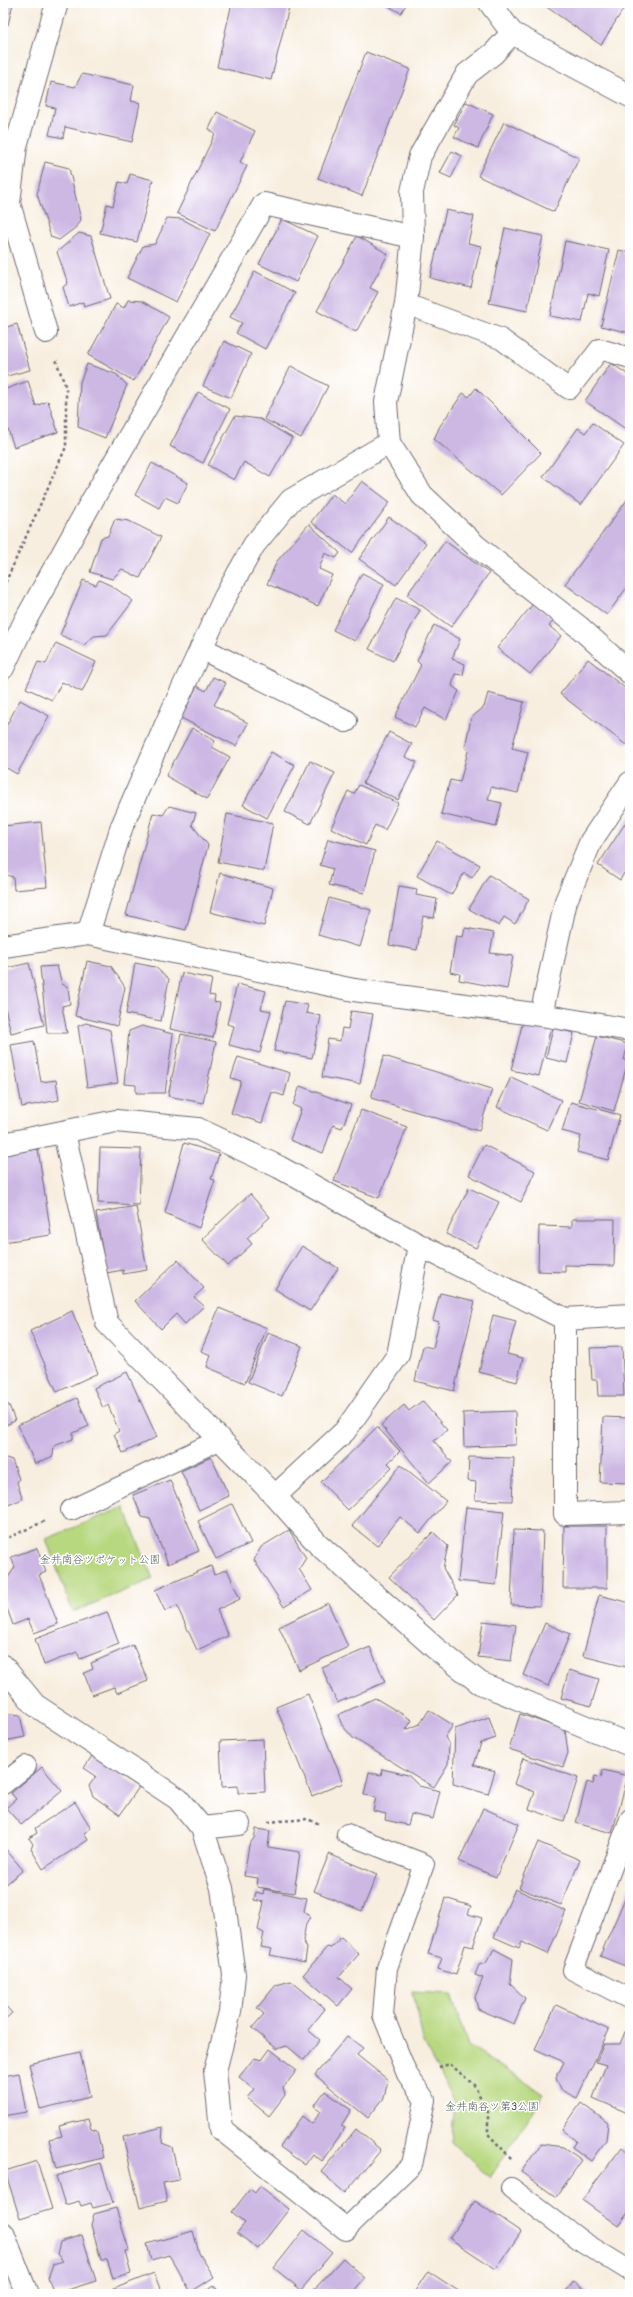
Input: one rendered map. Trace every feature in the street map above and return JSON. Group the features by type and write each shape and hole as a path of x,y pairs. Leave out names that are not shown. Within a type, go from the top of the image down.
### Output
{"street":[{"path":"46,332 9,203 16,146 57,3"},
{"path":"490,3 512,34 630,96"},
{"path":"512,34 494,53 467,74 420,156 412,192 413,237 406,304 386,402 389,443 422,495 476,546 578,627 630,672"},
{"path":"3,668 25,621 93,499 264,204 413,237"},
{"path":"88,934 122,826 201,648 225,597 254,545 291,500 389,443"},
{"path":"201,648 346,721"},
{"path":"541,1015 566,901 591,841 630,783"},
{"path":"3,946 88,934 354,990 541,1015 630,1030"},
{"path":"3,1144 64,1133 116,1121 198,1129 279,1167 420,1245 565,1319 630,1316"},
{"path":"64,1133 107,1323 275,1496 319,1545 435,1648 480,1683 630,1745"},
{"path":"275,1496 345,1431 398,1355 420,1245"},
{"path":"565,1319 565,1514 630,1512"},
{"path":"3,1666 35,1705 178,1799 202,1828 222,1888 234,1974 230,2012 215,2070 221,2130 346,2229"},
{"path":"202,1828 239,1824"},
{"path":"3,2233 26,2294"}],"lane":[{"path":"406,304 501,339 569,389 600,349 630,358"},
{"path":"71,1510 219,1440"},
{"path":"3,1784 26,1766"},
{"path":"630,1819 573,1970 630,1999"},
{"path":"346,2229 412,2165 425,2100 408,2074 382,2015 387,1968 424,1864 347,1834"},
{"path":"511,2188 583,2242 630,2271"}],"path":[{"path":"3,588 66,446 66,388 46,332"},
{"path":"3,1540 71,1510"},
{"path":"239,1824 307,1819 347,1834"},
{"path":"450,2064 474,2085 488,2112 488,2134"}],"green space":[{"name":"金井南谷ツポケット公園","path":"124,1507 153,1579 73,1612 46,1539"},
{"name":"金井南谷ツ第3公園","path":"413,1992 451,1994 468,2046 544,2094 490,2178 451,2142 455,2104 423,2041"}],"building":[{"path":"3,3 13,3 8,25 3,24"},
{"path":"232,3 290,3 271,80 217,67"},
{"path":"383,3 407,3 401,13"},
{"path":"541,3 627,3 601,45"},
{"path":"3,48 6,49 3,58"},
{"path":"366,52 410,69 362,196 318,178"},
{"path":"82,74 134,85 131,101 140,103 132,142 65,127 63,138 49,135 55,108 46,106 51,82 75,87"},
{"path":"466,102 493,114 478,148 454,137 459,128 454,125"},
{"path":"217,112 255,131 240,162 247,166 215,231 177,213 215,134 209,129"},
{"path":"504,122 579,158 554,212 478,176"},
{"path":"452,151 462,156 451,178 440,173"},
{"path":"45,162 69,168 81,220 75,228 59,240 51,237 37,194"},
{"path":"130,174 153,180 137,242 100,233 107,204 113,206 119,182 127,184"},
{"path":"446,210 474,216 468,243 481,246 471,288 430,278"},
{"path":"167,218 182,219 210,234 176,302 127,278 143,246 155,244"},
{"path":"282,219 318,236 296,282 259,264"},
{"path":"505,228 543,236 527,311 489,303"},
{"path":"79,233 91,236 110,299 84,307 83,302 69,307 63,287 68,283 57,252"},
{"path":"357,236 388,254 370,288 378,292 356,332 317,311"},
{"path":"565,241 609,250 599,296 588,293 582,322 550,316"},
{"path":"619,250 630,253 630,333 601,326"},
{"path":"255,271 295,293 265,349 236,333 242,323 230,317"},
{"path":"128,300 142,301 169,317 134,381 88,355 116,304 124,308"},
{"path":"17,324 30,370 3,377 3,328"},
{"path":"224,341 251,354 231,398 203,386"},
{"path":"611,363 630,376 630,432 585,401"},
{"path":"87,364 116,374 127,385 105,438 78,427 80,382"},
{"path":"291,366 328,386 301,438 264,419"},
{"path":"28,381 36,406 48,401 58,432 14,447 3,415 3,390"},
{"path":"476,388 541,453 501,495 434,439 440,426 463,393 469,397"},
{"path":"198,392 230,409 203,463 170,446"},
{"path":"235,416 260,419 292,438 270,477 244,462 234,480 208,465"},
{"path":"593,423 624,445 581,505 543,477 578,428 585,433"},
{"path":"152,463 188,483 178,503 165,497 159,508 135,495"},
{"path":"362,481 390,502 352,553 311,522 332,494 345,504"},
{"path":"630,496 630,583 607,615 565,584"},
{"path":"389,517 426,543 396,585 359,559"},
{"path":"115,519 129,521 161,537 140,578 122,569 112,579 90,572 101,538 108,536"},
{"path":"309,524 340,553 336,558 325,553 319,569 332,575 318,606 267,584 277,561"},
{"path":"445,541 489,573 451,627 407,595"},
{"path":"362,573 384,584 355,641 333,630"},
{"path":"83,580 96,585 99,580 112,586 133,601 107,635 94,636 84,645 60,635"},
{"path":"396,598 420,610 393,661 369,649"},
{"path":"533,604 554,620 549,626 561,636 530,674 497,648"},
{"path":"434,625 460,639 452,659 465,664 463,675 455,674 452,686 459,691 446,720 425,708 415,727 395,717 421,665 417,661"},
{"path":"56,643 96,662 82,692 62,682 52,700 26,688 38,662 46,664"},
{"path":"588,659 630,692 630,740 626,745 560,694"},
{"path":"213,677 226,683 214,705 248,723 236,746 181,718 197,686 206,691"},
{"path":"488,693 524,702 512,748 528,752 518,793 491,787 488,800 502,803 496,827 441,814 450,780 460,782 468,751 465,747 471,718 484,707"},
{"path":"20,700 49,716 17,774 3,766 3,732"},
{"path":"192,728 215,741 212,747 230,757 207,799 166,776"},
{"path":"389,732 412,744 405,757 417,762 398,800 363,783"},
{"path":"271,752 295,765 267,818 243,805"},
{"path":"310,761 335,773 310,824 285,812"},
{"path":"359,785 398,803 385,830 375,825 366,845 331,828 348,791 354,794"},
{"path":"169,806 196,813 192,825 208,845 186,930 126,915 153,813 163,815"},
{"path":"227,814 273,823 264,871 218,862"},
{"path":"630,816 630,876 624,873 620,880 598,865"},
{"path":"41,822 47,887 14,890 13,877 3,874 3,826"},
{"path":"328,839 375,851 364,893 329,885 333,869 320,865"},
{"path":"437,841 480,865 472,878 464,873 451,895 417,876"},
{"path":"220,873 273,888 264,926 210,912"},
{"path":"489,875 529,899 515,924 504,917 499,926 469,909"},
{"path":"399,886 417,889 416,895 437,899 434,918 423,916 417,950 389,945"},
{"path":"329,898 371,910 360,947 318,935"},
{"path":"465,928 494,933 490,953 513,956 507,989 459,980 460,974 450,972 456,936 463,937"},
{"path":"87,961 111,966 125,987 117,1026 75,1016"},
{"path":"29,963 44,1025 11,1033 3,999 3,969"},
{"path":"135,963 155,967 169,979 161,1021 126,1014"},
{"path":"57,966 62,984 68,987 70,1004 62,1006 67,1033 47,1033 40,967"},
{"path":"182,973 212,979 209,995 215,996 214,1002 220,1003 213,1038 170,1029"},
{"path":"237,984 266,991 261,1009 271,1011 260,1053 229,1045 234,1026 227,1024"},
{"path":"285,1001 308,1005 306,1013 321,1016 312,1058 274,1051"},
{"path":"351,1011 373,1014 360,1084 322,1077 328,1039 340,1041 342,1028 348,1029"},
{"path":"523,1021 551,1027 539,1076 511,1070"},
{"path":"86,1023 110,1030 118,1083 87,1087 78,1026"},
{"path":"142,1026 173,1034 165,1093 136,1093 136,1085 124,1084 129,1031"},
{"path":"553,1028 574,1033 567,1063 546,1058"},
{"path":"181,1034 216,1042 203,1103 168,1096"},
{"path":"597,1036 628,1044 624,1060 628,1061 614,1111 579,1101"},
{"path":"34,1041 41,1082 56,1080 59,1100 22,1107 11,1045"},
{"path":"384,1056 492,1089 479,1131 371,1098"},
{"path":"238,1057 290,1073 284,1096 272,1092 262,1123 231,1113 241,1081 231,1078"},
{"path":"511,1077 561,1100 547,1130 497,1107"},
{"path":"300,1086 351,1105 342,1128 333,1125 323,1153 290,1140 301,1109 293,1105"},
{"path":"571,1102 620,1115 608,1160 577,1152 581,1136 562,1131"},
{"path":"361,1110 407,1127 379,1198 334,1181"},
{"path":"184,1143 219,1154 211,1179 215,1180 199,1228 165,1213"},
{"path":"484,1145 535,1171 521,1202 469,1175"},
{"path":"100,1148 141,1149 139,1205 98,1203"},
{"path":"38,1149 51,1235 3,1242 3,1154"},
{"path":"469,1188 499,1202 476,1248 446,1234"},
{"path":"250,1194 270,1217 247,1238 252,1244 228,1266 202,1239"},
{"path":"136,1206 147,1270 123,1274 123,1270 106,1273 96,1213"},
{"path":"572,1219 615,1219 614,1266 565,1265 565,1272 538,1271 539,1226 572,1227"},
{"path":"302,1246 338,1268 310,1311 275,1289"},
{"path":"178,1260 204,1288 194,1297 204,1306 185,1324 176,1314 161,1329 135,1301"},
{"path":"440,1293 475,1301 454,1391 415,1381 423,1346 433,1348 439,1322 433,1320"},
{"path":"219,1308 267,1328 245,1383 207,1367 211,1355 201,1351"},
{"path":"72,1311 98,1373 57,1392 30,1331"},
{"path":"493,1315 516,1321 507,1354 523,1358 517,1382 479,1372"},
{"path":"268,1333 302,1346 282,1396 248,1382"},
{"path":"622,1347 624,1396 598,1396 597,1380 592,1380 590,1348"},
{"path":"127,1372 157,1437 123,1453 114,1434 119,1431 108,1405 103,1408 94,1388"},
{"path":"77,1398 89,1426 73,1433 73,1439 54,1446 53,1456 35,1464 18,1425"},
{"path":"422,1401 447,1430 434,1441 452,1462 429,1483 381,1425 404,1405 409,1411"},
{"path":"3,1404 9,1405 15,1421 3,1426"},
{"path":"515,1411 516,1445 464,1447 463,1413"},
{"path":"603,1417 630,1418 630,1483 600,1482"},
{"path":"377,1427 400,1451 388,1463 392,1467 348,1510 321,1482"},
{"path":"3,1457 12,1460 19,1479 17,1483 23,1499 3,1507"},
{"path":"211,1457 229,1496 199,1510 181,1471"},
{"path":"469,1457 514,1458 512,1501 475,1500 476,1482 468,1481"},
{"path":"401,1465 446,1501 420,1533 400,1517 377,1546 352,1526"},
{"path":"170,1480 199,1551 168,1564 150,1519 142,1517 133,1495"},
{"path":"232,1504 251,1543 216,1559 198,1521"},
{"path":"466,1507 504,1511 496,1585 458,1581"},
{"path":"564,1526 607,1526 607,1588 563,1588"},
{"path":"289,1530 306,1558 299,1569 312,1590 284,1607 254,1560 261,1547"},
{"path":"514,1530 543,1531 540,1606 511,1605"},
{"path":"433,1532 448,1546 443,1568 458,1595 434,1620 389,1577"},
{"path":"37,1548 46,1572 39,1575 58,1624 34,1633 28,1619 13,1625 3,1597 3,1585 15,1567 11,1557"},
{"path":"211,1566 214,1575 227,1569 240,1599 217,1610 228,1636 197,1650 177,1606 165,1611 155,1590"},
{"path":"599,1595 630,1603 630,1668 583,1656"},
{"path":"328,1603 348,1647 299,1670 279,1627"},
{"path":"107,1612 119,1644 80,1659 77,1652 44,1665 35,1639"},
{"path":"483,1621 516,1625 511,1661 478,1657"},
{"path":"545,1623 570,1634 548,1686 523,1675"},
{"path":"133,1645 148,1681 117,1693 114,1687 92,1695 84,1673 93,1669 91,1663"},
{"path":"370,1647 385,1682 337,1703 322,1668"},
{"path":"569,1670 599,1679 591,1706 561,1698"},
{"path":"308,1694 343,1783 312,1796 276,1707"},
{"path":"375,1698 412,1720 406,1730 420,1724 429,1710 453,1725 445,1737 449,1744 448,1764 434,1787 353,1738 342,1725 338,1715"},
{"path":"3,1713 20,1715 25,1737 4,1741 6,1751 3,1752"},
{"path":"520,1714 565,1730 568,1753 563,1767 509,1749"},
{"path":"489,1717 496,1738 481,1743 474,1765 495,1771 488,1794 453,1784 455,1729"},
{"path":"263,1739 265,1792 238,1793 238,1786 222,1787 220,1741"},
{"path":"92,1756 139,1787 120,1815 93,1796 89,1786 96,1776 84,1768"},
{"path":"523,1758 578,1778 564,1821 529,1809 535,1792 514,1784"},
{"path":"42,1767 62,1791 21,1825 6,1808 16,1799 11,1793"},
{"path":"382,1769 408,1775 419,1786 440,1791 433,1819 411,1814 408,1825 385,1820 386,1814 373,1811 376,1797 364,1795 369,1772 381,1775"},
{"path":"603,1770 628,1776 612,1833 576,1823 587,1782 593,1784 595,1776 601,1778"},
{"path":"75,1802 91,1828 84,1833 88,1840 43,1869 31,1849 33,1844 29,1838 37,1833 35,1828"},
{"path":"483,1808 519,1824 496,1877 459,1861"},
{"path":"256,1829 270,1831 268,1847 300,1852 294,1893 257,1887 258,1878 244,1876 249,1845 254,1838"},
{"path":"538,1842 580,1860 561,1905 519,1888"},
{"path":"3,1846 23,1870 3,1887"},
{"path":"329,1854 377,1874 362,1911 314,1891"},
{"path":"630,1887 630,1968 600,1956"},
{"path":"264,1889 307,1898 304,1911 311,1918 306,1923 303,1941 307,1948 305,1962 270,1955 272,1949 261,1947 264,1933 258,1930 264,1902 254,1900 256,1892 263,1894"},
{"path":"515,1889 566,1911 548,1954 522,1942 519,1948 494,1937"},
{"path":"445,1898 471,1906 468,1914 482,1918 473,1947 465,1945 456,1975 438,1969 442,1958 428,1954"},
{"path":"341,1937 359,1954 339,1977 352,1989 338,2006 303,1975 327,1947 331,1948"},
{"path":"494,1949 513,1959 510,1984 525,1998 514,2024 478,2009 475,1997 483,1978 475,1975 479,1965 486,1963"},
{"path":"291,1981 325,2009 308,2030 320,2040 304,2060 287,2046 277,2049 252,2028 264,2014 257,2008 276,1985"},
{"path":"3,2003 12,2013 3,2021"},
{"path":"556,2005 609,2030 577,2098 561,2090 556,2078 564,2062 535,2049"},
{"path":"630,2020 630,2114 593,2098 606,2065 596,2062 604,2044 620,2044"},
{"path":"347,2036 363,2048 357,2055 388,2080 384,2098 368,2118 315,2075"},
{"path":"270,2049 297,2070 283,2088 285,2095 269,2116 247,2098 254,2089 239,2077 254,2058 262,2060"},
{"path":"80,2052 90,2097 40,2109 29,2064"},
{"path":"19,2073 26,2112 3,2116 3,2076"},
{"path":"325,2091 351,2110 341,2126 345,2128 322,2161 313,2154 305,2165 280,2147 302,2116 312,2124 321,2111 314,2106"},
{"path":"581,2103 608,2123 606,2140 591,2161 572,2147 576,2141 562,2130"},
{"path":"88,2119 91,2129 97,2131 103,2158 56,2169 49,2139 62,2136 59,2126"},
{"path":"163,2127 162,2143 172,2147 179,2180 163,2183 167,2201 140,2208 123,2137"},
{"path":"356,2129 381,2150 345,2193 321,2172"},
{"path":"541,2144 563,2147 582,2160 556,2197 521,2172"},
{"path":"622,2147 630,2154 630,2210 618,2226 582,2200"},
{"path":"37,2161 52,2209 20,2219 5,2171"},
{"path":"101,2163 113,2203 93,2208 91,2203 81,2206 79,2201 65,2205 56,2176"},
{"path":"260,2186 289,2209 258,2249 237,2233 245,2223 232,2212 250,2189 255,2193"},
{"path":"475,2201 521,2232 496,2269 449,2238"},
{"path":"116,2208 129,2250 125,2251 131,2273 113,2278 107,2260 101,2260 91,2225 94,2214"},
{"path":"304,2230 332,2253 301,2290 274,2268"},
{"path":"193,2231 199,2253 214,2277 191,2292 169,2255 151,2260 147,2244"},
{"path":"82,2235 96,2281 54,2294 48,2278 53,2264 63,2261 57,2254 60,2242"},
{"path":"343,2258 365,2278 351,2294 310,2294"},
{"path":"428,2271 463,2294 413,2294"},
{"path":"154,2273 162,2294 113,2294 111,2290"},
{"path":"574,2281 591,2294 564,2294"},
{"path":"214,2285 220,2294 201,2294"}]}
